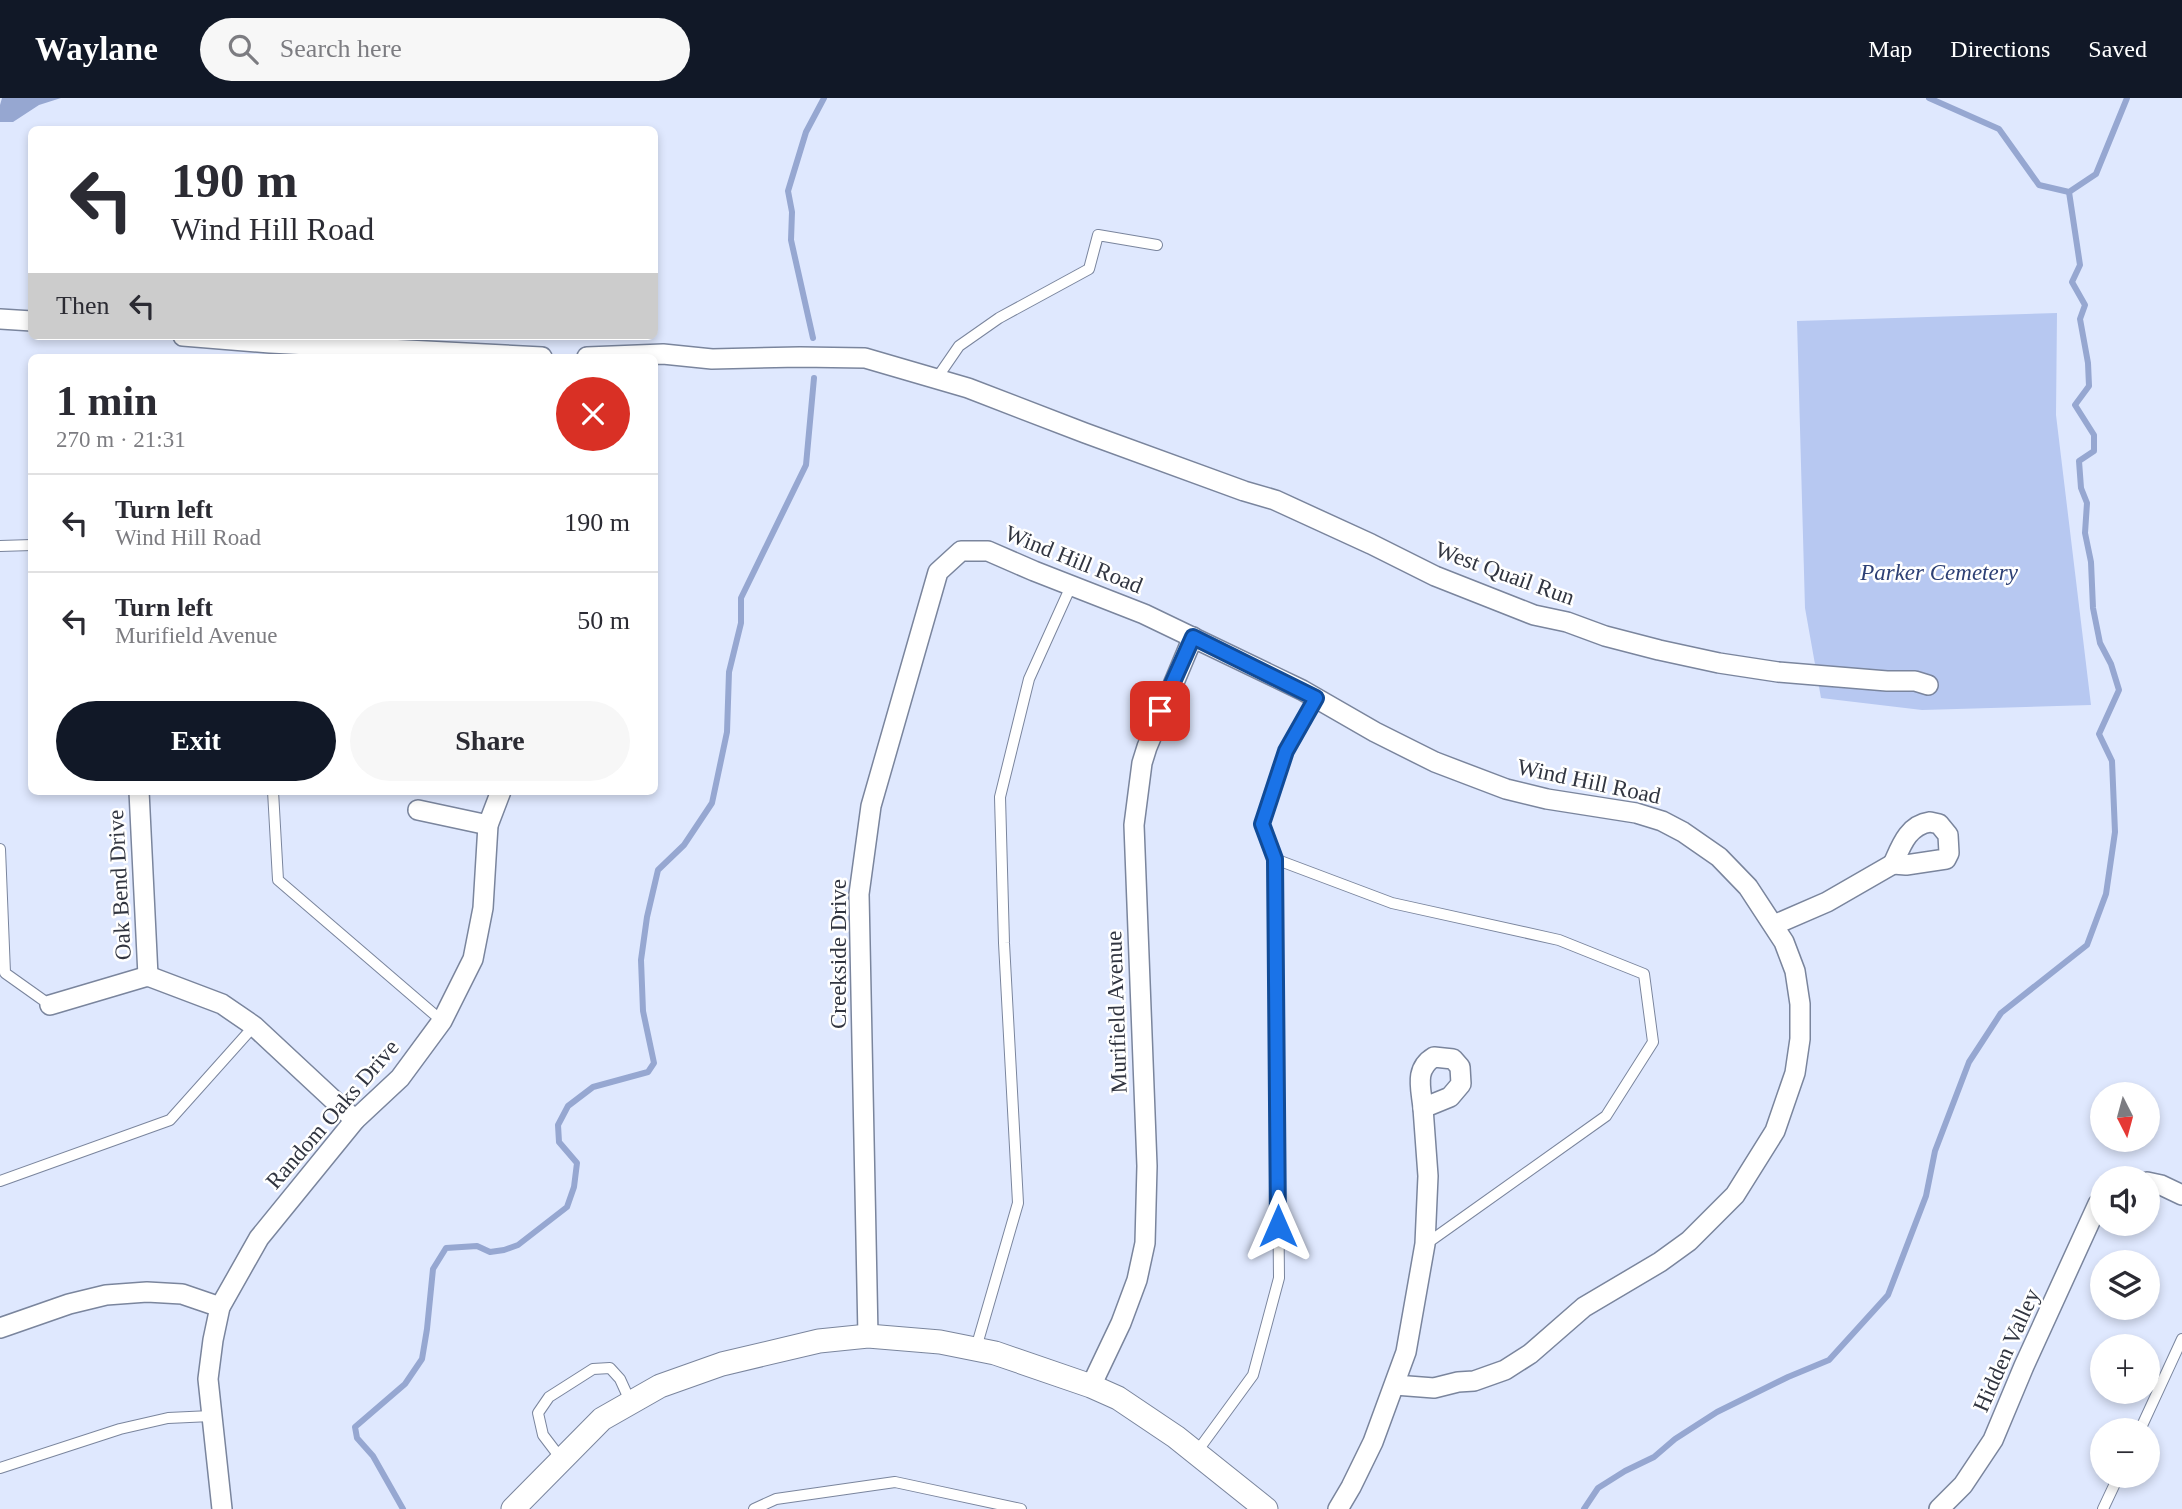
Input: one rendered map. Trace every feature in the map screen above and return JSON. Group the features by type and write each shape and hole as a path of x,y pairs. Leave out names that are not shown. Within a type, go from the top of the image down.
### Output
{"street":[{"path":"0,318 28,321"},
{"path":"233,340 485,354"},
{"name":"West Quail Run","path":"658,354 712,359 865,358 968,388 1085,433 1275,500 1435,576 1534,615 1567,622 1605,636 1659,650 1731,665 1805,674 1915,681 1928,685"},
{"name":"Wind Hill Road","path":"961,551 988,551 1144,614 1316,698 1435,762 1506,789 1547,799 1636,813 1673,826 1719,857 1748,887 1784,942 1795,971 1800,1004 1800,1039 1795,1073 1775,1131 1735,1195 1689,1241 1660,1262 1584,1307 1530,1354 1505,1370 1474,1381 1434,1388 1395,1385"},
{"name":"Creekside Drive","path":"868,1336 859,894 871,806 938,572 961,551"},
{"name":"Murifield Avenue","path":"1091,1385 1121,1323 1137,1280 1145,1243 1147,1166 1134,825 1142,764 1147,747 1193,637"},
{"name":"Oak Bend Drive","path":"139,795 148,976"},
{"name":"Random Oaks Drive","path":"222,1509 208,1379 220,1307 259,1238 355,1120 400,1078 442,1021 473,959 484,908 488,825 499,795"},
{"path":"418,810 488,825"},
{"path":"1774,925 1827,902 1893,864"},
{"path":"50,1005 148,976 222,1004 254,1026 355,1120"},
{"path":"1338,1509 1373,1442 1406,1352 1425,1244 1428,1176 1423,1108"},
{"path":"2160,1185 2182,1195"},
{"name":"Hidden Valley","path":"1939,1509 1963,1485 1993,1440 2029,1353 2090,1221"},
{"path":"0,1328 69,1304 106,1295 147,1292 182,1294 220,1307"},
{"path":"513,1509 602,1419 660,1386 722,1364 819,1341 868,1336 940,1342 995,1353 1091,1385 1118,1398 1196,1453 1266,1509"}],"lane":[{"path":"937,378 960,346 999,318 1090,269 1098,235 1157,245"},
{"path":"0,546 28,545"},
{"path":"976,1349 1018,1203 1004,943 1000,797 1029,679 1071,586"},
{"path":"1196,1453 1253,1375 1279,1278 1275,859 1262,824 1286,751 1316,698"},
{"path":"273,795 278,880 442,1021"},
{"path":"0,849 5,973 50,1005"},
{"path":"1275,859 1392,903 1559,940 1644,974 1653,1042 1606,1116 1425,1244"},
{"path":"0,1181 170,1121 254,1026"},
{"path":"2146,1418 2182,1339"},
{"path":"562,1460 543,1435 540,1424 538,1413 550,1397 593,1369 610,1368 620,1379 630,1401"},
{"path":"0,1468 120,1429 168,1418 211,1416"},
{"path":"754,1509 775,1499 895,1482 1021,1509"},
{"path":"2103,1509 2113,1488"}],"green space":[{"name":"Parker Cemetery","path":"2057,313 2056,415 2091,705 1922,710 1821,698 1805,608 1797,321"}],"shaded area":[{"path":"2,98 61,98 39,105 13,122 0,122"}],"waterway":[{"path":"813,338 791,240 792,212 788,191 806,132 824,98"},
{"path":"1929,98 1999,129 2039,185 2069,192 2096,174 2127,98"},
{"path":"1584,1509 1598,1488 1654,1457 1675,1439 1717,1412 1829,1360 1888,1295 1926,1196 1935,1151 1969,1062 2001,1013 2087,945 2106,894 2115,832 2112,761 2099,734 2119,690 2111,664 2100,643 2093,608 2091,562 2085,533 2087,503 2081,488 2079,461 2094,451 2094,435 2075,405 2089,386 2080,319 2085,305 2072,282 2080,265 2069,192"},
{"path":"403,1509 373,1456 357,1438 355,1427 405,1384 422,1359 433,1269 446,1248 477,1246 490,1252 518,1245 567,1207 574,1187 577,1163 559,1142 558,1125 568,1106 593,1087 648,1072 654,1063 643,1011 641,960 647,917 658,870 684,845 712,803 727,732 729,672 741,623 741,598 806,465 814,378"}],"route":[{"path":"1160,711 1193,637 1316,698 1286,751 1262,824 1275,859 1278,1226"}]}
